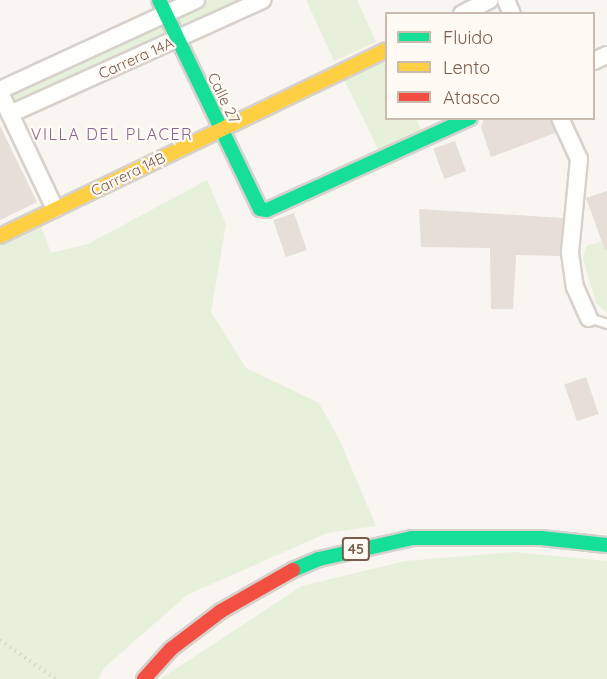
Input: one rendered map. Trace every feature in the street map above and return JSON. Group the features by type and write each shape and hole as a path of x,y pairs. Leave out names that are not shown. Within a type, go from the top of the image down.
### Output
{"main road":[{"name":"Calle 27","path":"162,7 260,209 267,210 466,120"},
{"name":"Carrera 14B","path":"0,236 385,51"},
{"name":"45","path":"144,679 171,649 221,611 281,575 319,559 422,537 541,538 607,545"}],"street":[{"name":"Carrera 14A","path":"0,92 162,7 196,0"},
{"name":"Carrera 14A","path":"10,114 262,0"},
{"path":"466,12 490,0"},
{"path":"0,92 55,209"},
{"path":"561,120 579,159 570,253 575,287 589,318"}],"lane":[{"path":"589,318 607,324"}],"path":[{"path":"0,640 56,679"}],"green space":[{"path":"210,0 247,0 180,33 174,16"},
{"path":"306,0 357,0 376,42 334,61"},
{"path":"162,20 171,38 13,107 6,92"},
{"path":"385,58 385,120 416,120 422,132 380,153 344,79"},
{"path":"207,180 226,224 211,312 246,368 319,403 340,441 376,526 327,533 187,595 104,668 98,679 0,679 0,245 41,226 51,253 88,244"},
{"path":"607,240 607,313 596,303 583,259 586,246"},
{"path":"514,552 607,561 607,679 160,679 302,586 405,561"}],"building":[{"path":"483,120 551,120 555,133 491,157 481,127"},
{"path":"0,126 37,202 0,220"},
{"path":"455,141 466,171 444,179 433,149"},
{"path":"607,191 607,250 605,250 586,198"},
{"path":"419,209 563,218 560,256 516,255 513,309 491,309 490,248 421,247"},
{"path":"294,213 307,250 286,257 273,220"},
{"path":"586,377 599,414 577,421 564,384"}],"traffic: fast":[{"path":"159,0 260,209 267,210 466,120"},
{"path":"293,570 319,559 412,538 541,538 607,545"}],"traffic: slow":[{"path":"0,236 385,50"}],"traffic: jam":[{"path":"144,679 171,649 221,611 293,570"}],"district":[{"name":"VILLA DEL PLACER","path":"112,134"}]}
